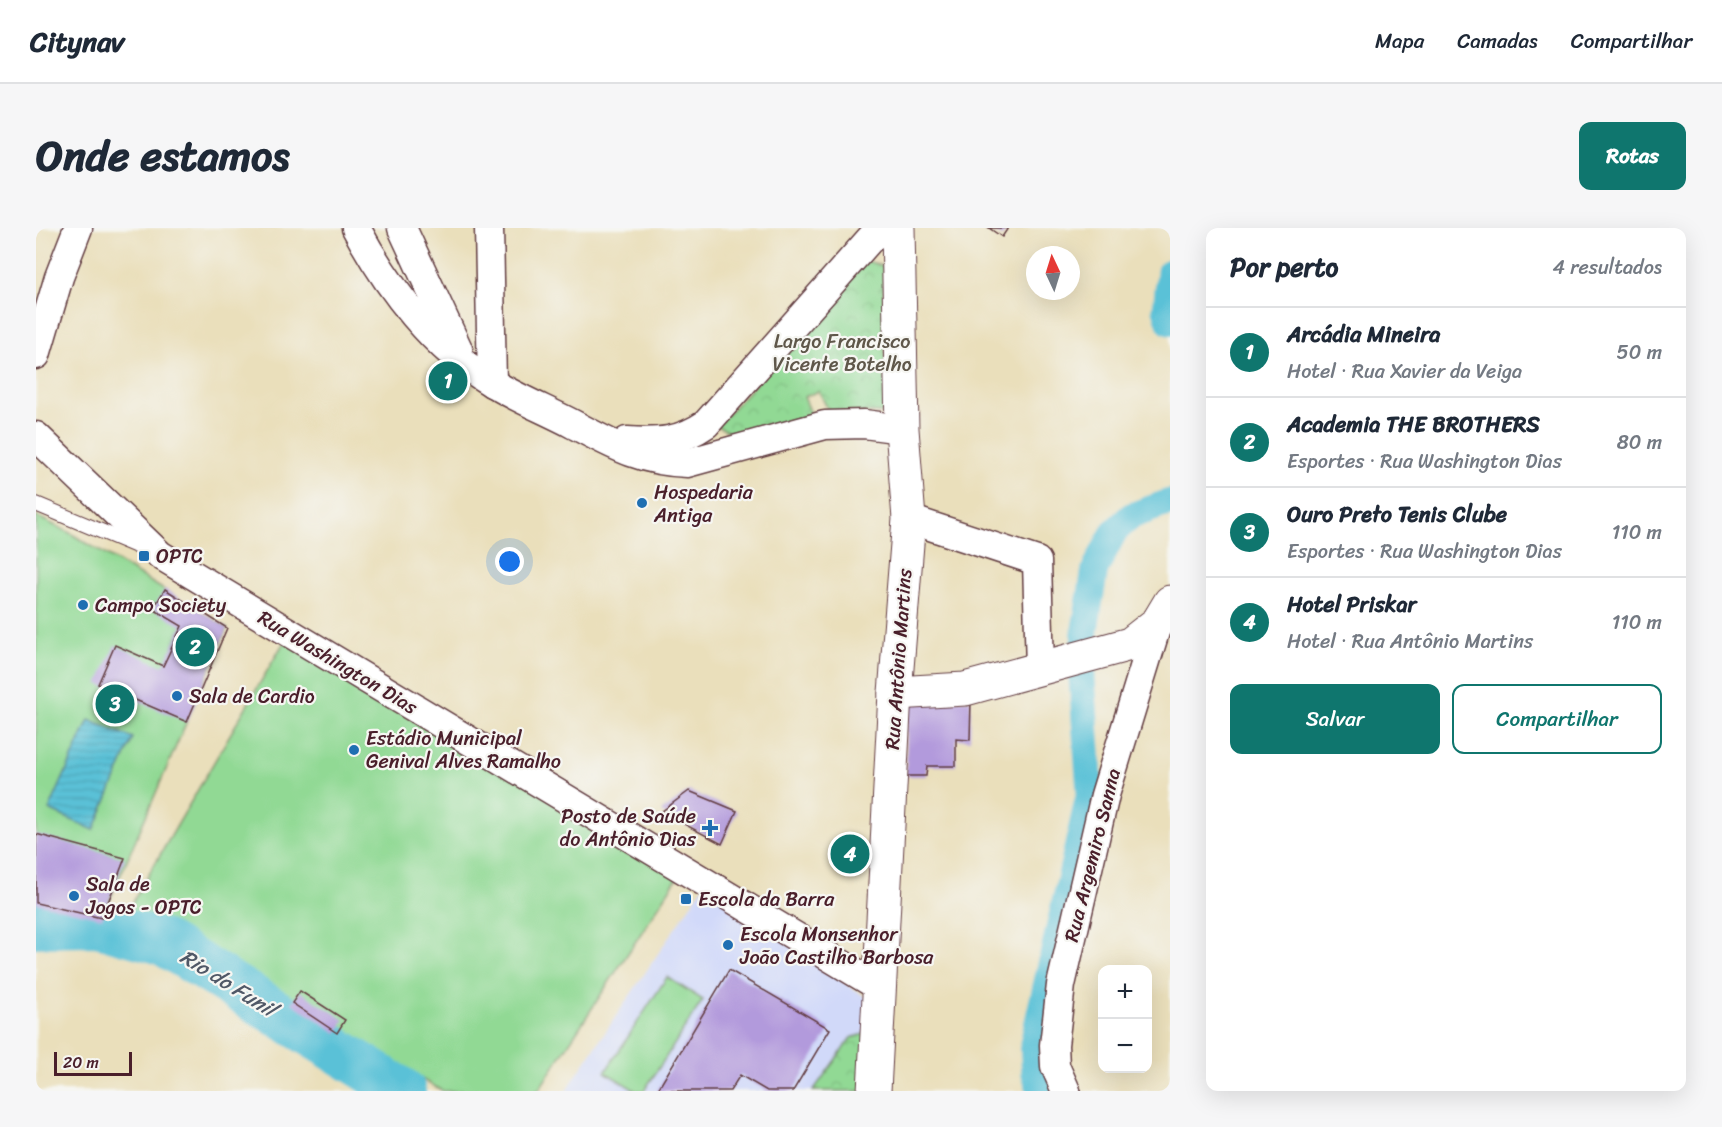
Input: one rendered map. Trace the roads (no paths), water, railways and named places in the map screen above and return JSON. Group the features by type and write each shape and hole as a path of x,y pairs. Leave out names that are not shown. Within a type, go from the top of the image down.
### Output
{"street":[{"path":"36,355 59,277 78,228"},
{"path":"356,228 379,271 399,297 436,338 464,361 492,383 633,455 687,463 825,425 864,424 902,429"},
{"path":"402,228 464,361"},
{"path":"489,228 492,383"},
{"path":"601,438 652,443 670,441 689,436 706,424 880,228"},
{"name":"Rua Antônio Martins","path":"874,1091 895,693 909,519 902,429 898,228"},
{"path":"36,436 160,555"},
{"path":"909,519 1037,561 1040,669"},
{"name":"Rua Washington Dias","path":"160,555 878,986"},
{"path":"895,693 965,689 1131,644 1164,612"},
{"name":"Rua Argemiro Sanna","path":"1066,1091 1055,1066 1054,1055 1061,985 1105,795 1164,612"}],"lane":[{"name":"Rua Washington Dias","path":"36,504 160,555"}],"water":[{"path":"89,720 133,738 94,830 49,810"}],"waterway":[{"path":"1170,272 1166,309 1170,322"},
{"path":"1041,1091 1035,1074 1033,1044 1090,792 1082,678 1085,629 1095,569 1114,532 1131,516 1170,502"},
{"name":"Rio do Funil","path":"36,925 97,924 162,942 403,1091"}],"place":[{"name":"Arcádia Mineira","path":"448,381"},
{"name":"Hospedaria Antiga","path":"642,503"},
{"name":"OPTC","path":"144,556"},
{"name":"Campo Society","path":"83,605"},
{"name":"Academia THE BROTHERS","path":"195,647"},
{"name":"Sala de Cardio","path":"177,696"},
{"name":"Ouro Preto Tenis Clube","path":"115,704"},
{"name":"Estádio Municipal Genival Alves Ramalho","path":"354,750"},
{"name":"Posto de Saúde do Antônio Dias","path":"710,828"},
{"name":"Hotel Priskar","path":"850,854"},
{"name":"Sala de Jogos - OPTC","path":"74,896"},
{"name":"Escola da Barra","path":"686,899"},
{"name":"Escola Monsenhor João Castilho Barbosa","path":"728,945"}],"park label":[{"name":"Largo Francisco Vicente Botelho","path":"842,352"}]}
